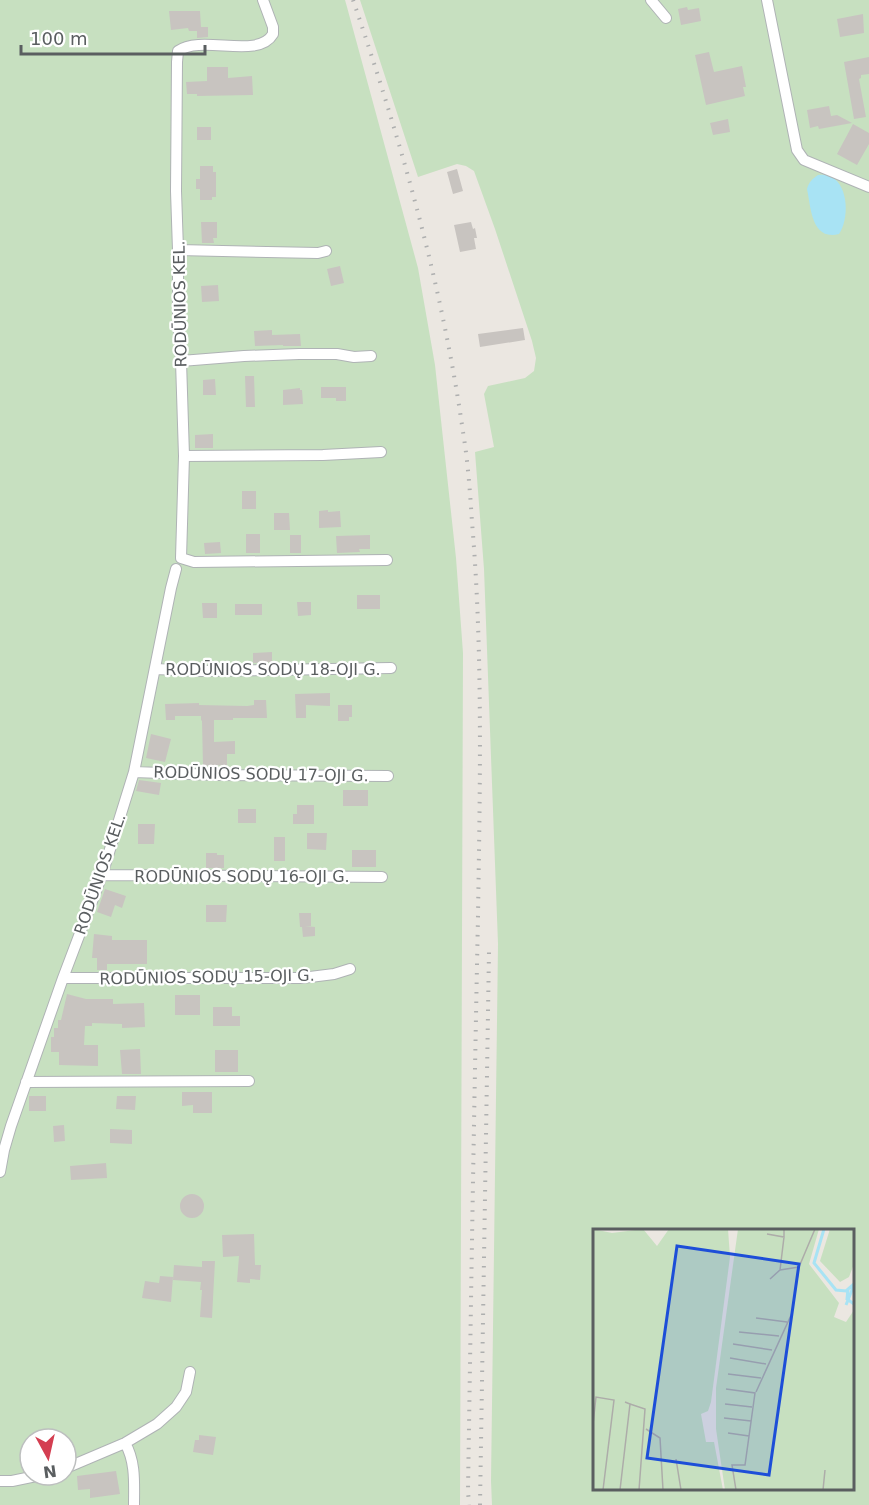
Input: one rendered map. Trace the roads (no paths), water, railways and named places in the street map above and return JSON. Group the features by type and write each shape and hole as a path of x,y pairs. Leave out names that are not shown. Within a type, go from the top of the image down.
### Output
{"street":[{"name":"RODŪNIOS KEL.","path":"263,0 273,27 273,34 266,42 255,46 199,44 185,46 178,51 176,191 184,456 181,558 194,562 387,560"},
{"path":"651,0 666,18"},
{"path":"767,0 797,150 804,160 869,188"},
{"path":"178,250 318,253 326,251"},
{"path":"181,361 299,354 371,357"},
{"path":"184,456 322,455 381,452"},
{"name":"RODŪNIOS KEL.","path":"0,1172 11,1126 102,875 134,772 176,569"},
{"name":"RODŪNIOS SODŲ 18-OJI G.","path":"155,669 202,671 391,668"},
{"name":"RODŪNIOS SODŲ 17-OJI G.","path":"134,772 388,776"},
{"name":"RODŪNIOS SODŲ 16-OJI G.","path":"102,875 382,877"},
{"name":"RODŪNIOS SODŲ 15-OJI G.","path":"63,978 302,978 334,974 350,969"},
{"path":"26,1082 249,1081"},
{"path":"78,1463 125,1443 157,1424 176,1407 186,1392 190,1372"},
{"path":"125,1443 130,1451 133,1466 134,1505"},
{"path":"0,1481 18,1480"}],"water":[{"path":"818,175 830,176 842,188 846,212 839,234 830,235 823,232 814,221 807,189"}],"railway":[{"path":"353,0 403,160 432,267 454,377 470,488 478,620 480,768 469,1505"},
{"path":"480,1505 489,951"}]}
